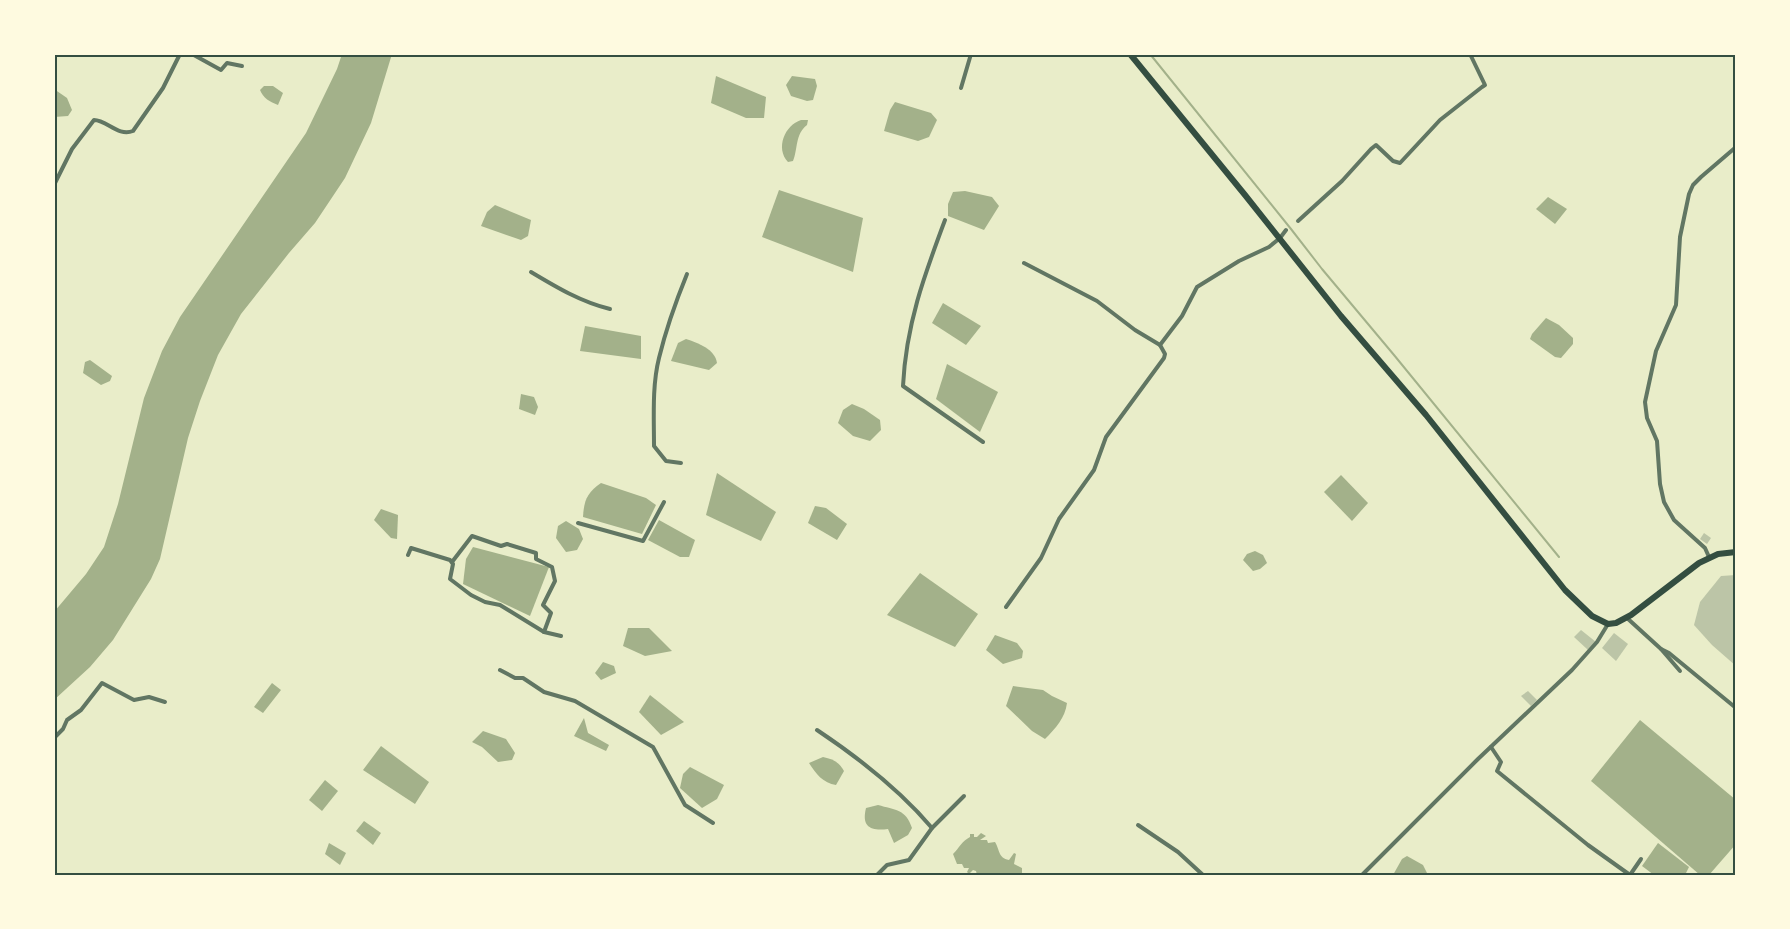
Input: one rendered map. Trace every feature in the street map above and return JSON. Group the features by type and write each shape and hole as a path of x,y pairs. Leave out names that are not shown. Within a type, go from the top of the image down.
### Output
{"highway":[{"path":"1130,54 1341,316 1412,397 1565,590 1592,616 1608,624 1616,623 1627,618 1687,571 1709,557 1736,552"}],"street":[{"path":"54,185 72,149 94,120 100,120 112,129 126,133 133,131 162,88 180,54"},
{"path":"192,54 221,70 227,63 242,66"},
{"path":"960,88 971,54"},
{"path":"1298,221 1342,181 1371,149 1376,146 1393,161 1400,163 1440,120 1485,85 1470,54"},
{"path":"1709,557 1705,548 1674,520 1664,502 1660,484 1657,441 1647,418 1645,402 1656,351 1676,305 1680,237 1689,194 1693,185 1701,177 1736,147"},
{"path":"945,220 921,284 905,352 903,386 983,442"},
{"path":"1160,345 1182,316 1197,287 1239,261 1269,247 1286,230"},
{"path":"1006,607 1036,567 1059,519 1094,470 1106,437 1165,354 1160,345 1135,330 1097,301 1024,263"},
{"path":"531,272 580,299 610,309"},
{"path":"681,463 666,461 654,446 654,399 658,359 675,303 687,274"},
{"path":"578,523 643,541 664,502"},
{"path":"544,632 551,613 543,605 555,581 552,567 536,559 536,553 507,544 501,546 472,536 452,562 450,579 471,595 485,602 500,605 544,632 561,636"},
{"path":"408,555 411,548 452,562"},
{"path":"1627,618 1661,649 1680,671"},
{"path":"1362,875 1572,670 1598,642 1608,624"},
{"path":"1661,649 1669,653 1736,708"},
{"path":"500,669 515,678 523,678 544,692 575,701 653,747 685,805 712,823"},
{"path":"54,738 63,729 67,720 81,710 102,683 134,700 148,698 165,702"},
{"path":"817,730 858,758 909,801 932,828"},
{"path":"1491,747 1501,762 1497,771 1588,845 1630,875 1641,859"},
{"path":"877,875 886,865 909,860 932,828 964,796"},
{"path":"1138,825 1178,852 1203,875"}],"shaded area":[{"path":"342,54 392,54 371,123 345,178 315,223 241,314 218,355 188,438 160,559 151,579 113,640 90,667 54,700 54,612 86,574 104,547 118,504 144,398 162,351 180,317 306,133"},
{"path":"716,76 766,97 764,118 746,118 711,103"},
{"path":"792,76 815,79 817,86 813,100 807,101 791,96 786,85"},
{"path":"264,86 273,86 283,93 278,105 263,95 260,90"},
{"path":"54,89 67,98 72,110 68,116 54,117"},
{"path":"895,102 931,113 937,120 929,137 918,141 884,131 890,110"},
{"path":"801,120 808,120 807,125 800,133 793,161 788,162 782,150 782,144 786,132"},
{"path":"779,190 863,218 853,272 762,237"},
{"path":"965,191 992,197 999,206 984,230 948,216 948,204 953,192"},
{"path":"1548,197 1567,209 1555,224 1536,209"},
{"path":"495,205 531,220 528,236 521,240 481,226 487,212"},
{"path":"943,303 981,326 966,345 932,323"},
{"path":"1546,318 1559,325 1573,338 1573,344 1561,358 1555,357 1530,339"},
{"path":"585,326 641,336 641,359 580,351"},
{"path":"686,339 709,350 717,363 709,370 671,361 678,343"},
{"path":"90,360 112,376 110,381 101,385 83,373 85,362"},
{"path":"947,364 998,392 980,432 936,399"},
{"path":"521,394 534,397 538,407 535,415 519,409"},
{"path":"852,404 880,420 881,430 870,441 853,436 838,423 843,410"},
{"path":"717,473 776,512 761,541 706,515"},
{"path":"1341,475 1368,503 1352,521 1324,492"},
{"path":"601,483 646,498 656,505 642,534 583,517 587,497"},
{"path":"815,506 826,508 847,524 837,540 808,523"},
{"path":"381,509 398,515 397,539 391,538 374,520"},
{"path":"659,520 695,540 689,557 680,557 648,540"},
{"path":"566,521 579,529 583,539 577,550 566,552 556,538 558,526"},
{"path":"473,547 549,567 530,616 463,584 466,559"},
{"path":"1255,551 1263,555 1267,563 1253,571 1243,560 1247,554"},
{"path":"920,573 978,614 955,647 887,615"},
{"path":"628,628 649,628 672,651 645,656 623,646"},
{"path":"995,635 1017,643 1023,651 1022,658 1003,664 986,650"},
{"path":"603,662 614,666 616,673 601,680 595,673"},
{"path":"272,683 281,690 263,713 254,707"},
{"path":"1013,686 1043,690 1067,703 1059,722 1045,739 1032,731 1006,706"},
{"path":"650,695 684,722 661,735 639,712"},
{"path":"584,718 588,733 609,745 606,751 574,736"},
{"path":"1640,720 1736,800 1736,844 1709,875 1700,875 1591,781"},
{"path":"483,731 506,739 515,753 512,760 498,762 482,747 472,742"},
{"path":"381,746 429,782 415,804 363,770"},
{"path":"823,757 835,761 844,771 836,785 820,777 809,763"},
{"path":"690,767 724,785 717,799 702,808 680,788 683,774"},
{"path":"325,780 338,791 322,811 309,800"},
{"path":"878,805 899,811 907,817 912,828 908,835 894,843 888,829 869,827 865,820 866,808"},
{"path":"364,821 381,833 373,845 356,831"},
{"path":"981,833 986,836 980,840 987,840 988,843 995,842 1003,857 1009,860 1014,853 1016,854 1014,864 1022,868 1022,874 977,875 973,870 969,874 967,872 969,868 957,864 953,854 970,837 970,834 977,837"},
{"path":"329,843 346,853 340,865 325,854"},
{"path":"1658,843 1689,867 1685,875 1654,875 1642,866"},
{"path":"1407,856 1423,865 1428,875 1393,875 1402,859"}],"building":[{"path":"1704,533 1711,538 1707,544 1700,539"},
{"path":"1736,575 1736,666 1694,625 1700,602 1721,576"},
{"path":"1581,630 1596,642 1588,650 1574,637"},
{"path":"1614,633 1628,644 1616,661 1602,648"},
{"path":"1528,691 1537,700 1531,706 1521,696"}],"waterway":[{"path":"1150,54 1322,269 1559,557"}]}
